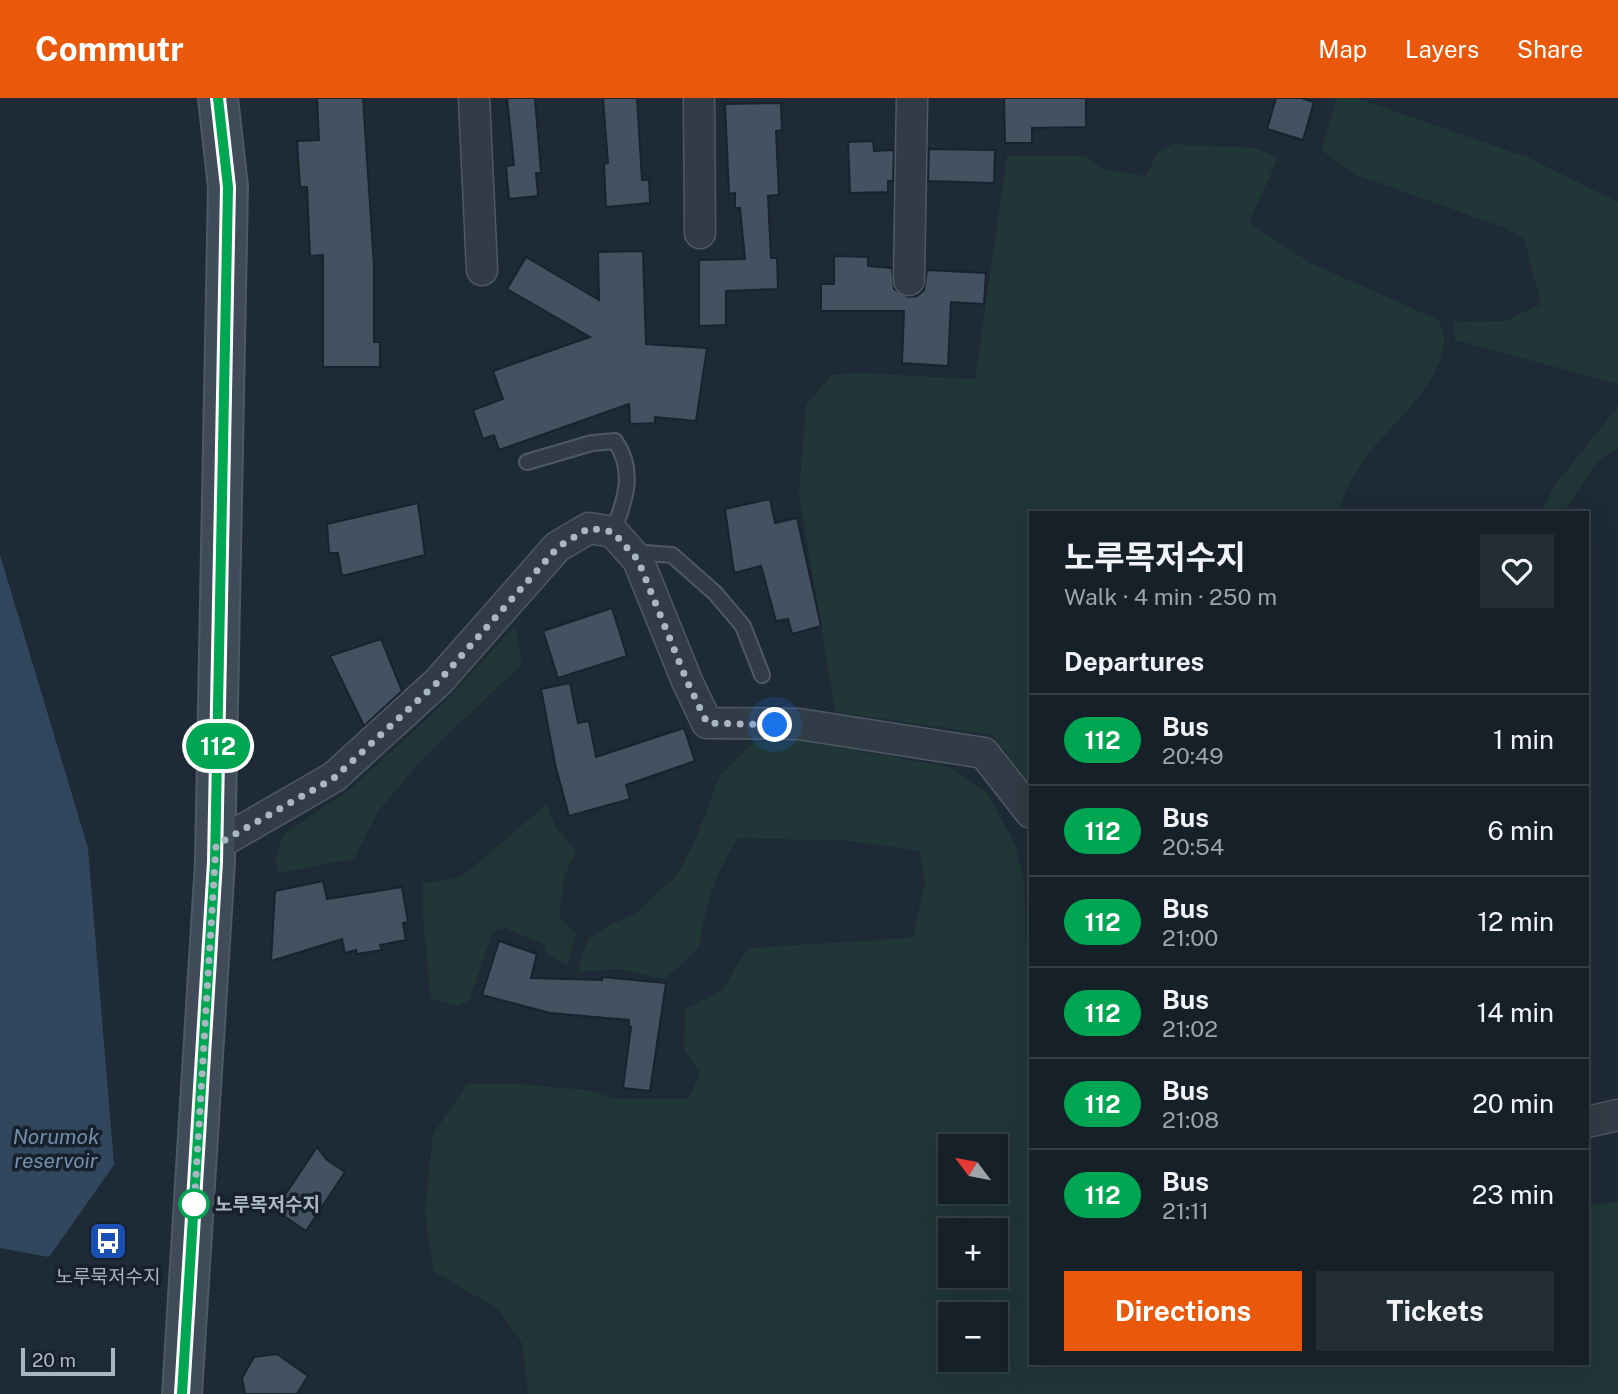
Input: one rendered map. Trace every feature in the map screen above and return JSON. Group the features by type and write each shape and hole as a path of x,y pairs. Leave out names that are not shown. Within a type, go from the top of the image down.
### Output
{"street":[{"path":"182,1394 216,845 228,187 218,98"},
{"path":"474,98 482,270"},
{"path":"699,98 700,233"},
{"path":"909,280 912,98"},
{"path":"216,845 334,778 439,681 558,547 589,528 622,542 638,560 707,723 799,724 984,753 1029,810"},
{"path":"1589,1122 1618,1115"}],"lane":[{"path":"527,462 592,443 615,442 625,455 627,497 622,542 672,555 715,593 743,626 762,675"}],"green space":[{"path":"1337,98 1357,98 1527,157 1618,202 1618,384 1455,340 1453,322 1505,321 1541,304 1524,239 1505,228 1356,175 1321,150"},
{"path":"1173,144 1256,148 1278,158 1249,223 1311,263 1439,320 1444,343 1433,375 1416,401 1357,470 1340,511 1029,511 1029,784 993,735 835,712 799,493 806,404 832,375 859,373 975,379 1007,156 1086,156 1102,169 1146,176 1157,153"},
{"path":"1618,406 1618,448 1597,462 1564,511 1541,511 1555,485"},
{"path":"515,626 522,664 422,759 378,812 354,859 279,873 275,862 283,835 349,790 438,709"},
{"path":"785,738 950,767 988,794 1016,846 1024,879 1029,1010 1029,1365 1589,1365 1589,1205 1618,1202 1618,1394 528,1394 522,1343 498,1309 433,1271 425,1211 433,1134 467,1084 518,1084 588,1090 616,1099 688,1099 700,1073 684,1050 685,1009 722,990 747,949 913,937 925,882 920,851 850,841 738,838 712,891 699,948 665,979 619,969 577,972 588,939 609,925 635,914 677,875 696,838 720,775 753,743"},
{"path":"547,804 555,826 576,851 564,877 559,916 576,934 567,965 546,953 544,944 505,928 493,931 469,1001 457,1006 430,998 423,883 461,877"}],"water":[{"name":"Norumok reservoir","path":"0,555 88,848 114,1165 49,1257 0,1248"}],"building":[{"path":"317,98 363,98 374,265 374,342 380,342 380,367 323,367 323,255 310,256 307,187 300,187 297,141 319,140"},
{"path":"507,98 535,98 541,173 536,173 538,196 509,199 506,166 514,165"},
{"path":"603,98 637,98 642,180 649,180 650,203 606,207 604,164 608,163"},
{"path":"1004,98 1086,98 1086,127 1032,128 1032,143 1005,143"},
{"path":"1276,98 1301,98 1314,102 1303,140 1267,129"},
{"path":"781,103 782,130 776,131 779,195 768,196 771,258 777,258 778,289 726,291 726,325 699,326 699,260 745,259 740,208 735,208 735,193 729,194 725,104"},
{"path":"873,141 874,151 894,150 893,181 888,181 888,192 850,193 848,142"},
{"path":"929,149 995,150 994,183 928,181"},
{"path":"643,251 646,344 707,348 696,421 655,417 655,423 630,424 629,404 499,450 494,435 483,439 473,410 503,399 493,371 590,337 507,289 526,257 599,300 598,252"},
{"path":"834,256 868,257 868,266 892,268 894,289 908,297 917,296 924,290 927,270 986,273 984,304 951,302 948,366 902,363 904,311 821,311 821,284 834,284"},
{"path":"770,499 775,523 797,518 821,626 792,634 788,619 776,621 761,566 734,573 725,509"},
{"path":"418,503 425,555 342,576 338,553 329,553 327,524"},
{"path":"612,608 627,656 558,678 543,631"},
{"path":"381,639 402,691 364,726 330,656"},
{"path":"570,683 578,723 589,721 596,757 684,728 695,761 626,785 630,799 569,816 556,768 541,689"},
{"path":"323,881 327,899 402,887 408,922 403,923 406,940 380,945 382,950 357,954 356,950 345,953 342,939 271,961 275,891"},
{"path":"499,941 537,954 531,978 602,980 602,977 666,983 650,1091 623,1088 631,1027 629,1020 550,1013 482,995"},
{"path":"317,1147 327,1160 345,1172 306,1231 275,1210"},
{"path":"277,1354 308,1376 297,1394 245,1394 242,1378 254,1357"}],"bus line":[{"name":"112","path":"182,1394 215,862 228,187 218,98"}],"place":[{"name":"노루목저수지","path":"194,1204"},
{"name":"노루묵저수지","path":"108,1241"}],"route":[{"path":"194,1204 194,1208 216,845 334,778 439,681 558,547 589,528 613,532 638,560 707,723 775,725"}]}
